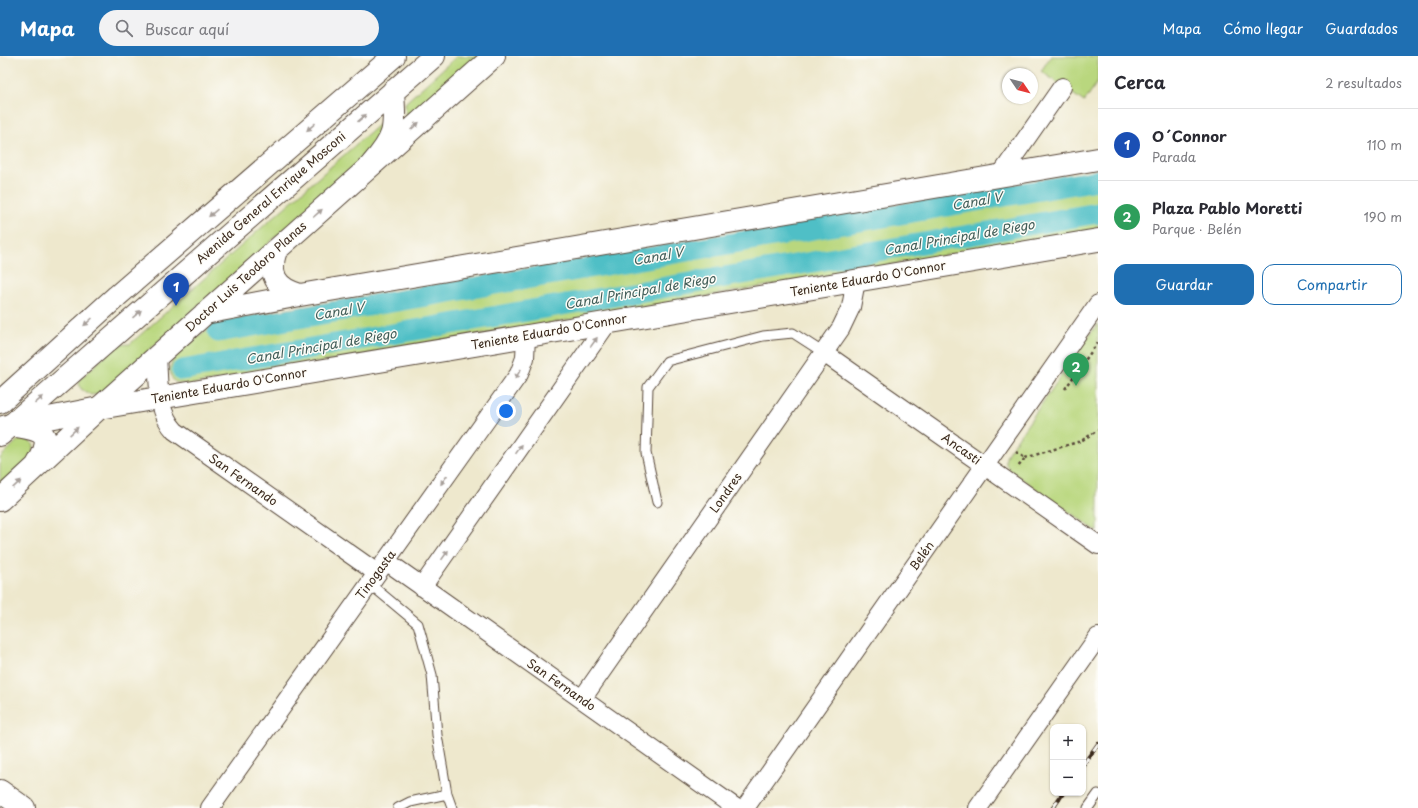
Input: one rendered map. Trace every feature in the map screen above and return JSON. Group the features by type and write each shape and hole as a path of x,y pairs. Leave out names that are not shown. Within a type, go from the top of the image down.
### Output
{"main road":[{"path":"0,402 123,291 394,56"},
{"name":"Avenida General Enrique Mosconi","path":"3,429 434,56"},
{"name":"Doctor Luis Teodoro Planas","path":"0,500 99,408 494,56"},
{"path":"372,164 388,144 394,130 393,91"},
{"path":"206,313 300,295 1098,159"},
{"name":"Teniente Eduardo O'Connor","path":"3,429 99,408 1098,240"},
{"path":"276,250 272,266 276,280 284,289 300,295"},
{"path":"3,429 30,428 39,432 44,437 47,443 46,450 35,468"},
{"path":"0,791 24,808"}],"street":[{"path":"1000,176 1062,87"},
{"name":"Londres","path":"582,699 847,318 854,297 856,281"},
{"name":"Belén","path":"745,808 1098,304"},
{"path":"422,587 608,322"},
{"name":"Tinogasta","path":"210,808 519,374 525,358 526,336"},
{"name":"Ancasti","path":"824,353 1098,545"},
{"name":"San Fernando","path":"157,356 160,398 165,418 169,425 181,436 378,573 422,587 736,808"},
{"path":"978,808 1098,637"}],"lane":[{"path":"657,502 646,453 648,387 667,361 763,336 793,332 824,353"},
{"path":"378,573 418,624 432,675 437,735 447,794 452,808"},
{"path":"398,808 410,802 447,794"},
{"path":"1088,808 1098,794"}],"path":[{"path":"1025,458 1081,440 1098,430"}],"green space":[{"path":"457,56 480,56 406,119 405,103"},
{"path":"1051,56 1098,56 1098,81 1084,102 1041,71"},
{"path":"378,125 383,125 382,142 101,393 91,395 81,389 79,383 80,379 117,345 130,344"},
{"path":"1098,172 1098,229 188,385 175,382 170,373 170,367 175,357 213,326 225,320"},
{"path":"1098,323 1098,532 1012,472 1007,467 1006,457"},
{"path":"22,438 32,442 34,446 33,458 0,491 0,458"}],"waterway":[{"name":"Canal V","path":"218,332 1098,180"},
{"name":"Canal Principal de Riego","path":"182,370 1098,213"}],"railway":[{"path":"1086,761 1098,744"},
{"path":"1053,808 1061,796"}],"place":[{"name":"O´Connor","path":"176,306"},
{"name":"Plaza Pablo Moretti","path":"1076,386"}]}
